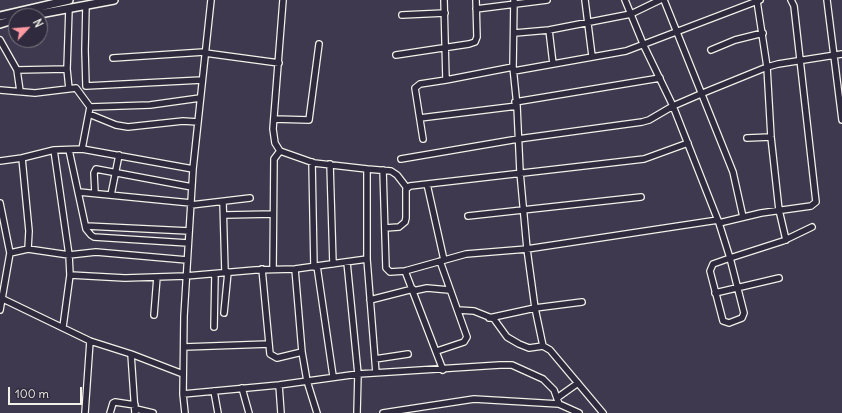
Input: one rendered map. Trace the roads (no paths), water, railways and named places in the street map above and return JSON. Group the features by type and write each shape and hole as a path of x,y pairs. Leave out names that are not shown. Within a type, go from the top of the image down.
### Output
{"main road":[{"path":"0,16 69,0"},
{"path":"48,12 114,0"}],"street":[{"path":"185,413 183,374 188,243 193,169 211,0"},
{"path":"283,0 274,119 276,143 280,151 312,162 383,170 395,173 407,188 405,222 399,227 385,228"},
{"path":"444,0 446,80"},
{"path":"396,56 474,42 477,37 476,0"},
{"path":"476,10 514,2 547,0"},
{"path":"585,0 592,56"},
{"path":"625,0 644,46 673,106 718,221 730,258 744,316 740,320 729,324 723,321 715,293 710,267 713,264 730,258 786,240 812,227"},
{"path":"515,33 549,30 587,24 631,14 660,0"},
{"path":"664,0 734,172 743,217"},
{"path":"423,139 415,88 417,86 514,69 553,64 592,56 613,54 644,46 677,31 758,0 767,67 771,137 780,210 786,240"},
{"path":"383,170 386,268 390,272 405,271 466,254 528,249 810,206 816,202 794,6 792,0"},
{"path":"827,0 842,120"},
{"path":"514,2 514,69 520,172 535,308 543,346"},
{"path":"86,5 86,86"},
{"path":"69,8 67,69 69,89"},
{"path":"402,15 445,13"},
{"path":"549,30 553,64"},
{"path":"711,50 735,40 763,33"},
{"path":"0,40 17,70 20,91"},
{"path":"274,119 308,120 319,44"},
{"path":"113,58 205,53 279,63"},
{"path":"401,159 518,139 642,122 649,120 673,106 767,67 800,60 842,54"},
{"path":"17,70 67,69"},
{"path":"420,118 516,104 660,78"},
{"path":"0,90 34,93 86,86 202,80"},
{"path":"76,88 89,111 116,125 128,127 198,122"},
{"path":"89,111 200,98"},
{"path":"82,149 89,111"},
{"path":"747,138 771,137"},
{"path":"407,188 520,172 644,159 688,143"},
{"path":"0,161 22,158 54,150 82,149 193,169"},
{"path":"54,150 69,255 70,275 63,328"},
{"path":"69,150 86,226 90,235 94,237 188,243"},
{"path":"273,269 274,159 280,151"},
{"path":"111,195 118,156"},
{"path":"22,158 29,231 28,249"},
{"path":"312,162 315,267 333,376"},
{"path":"330,164 333,264"},
{"path":"367,169 367,260 376,374"},
{"path":"95,193 95,170 192,187"},
{"path":"427,184 449,290 458,310 467,337 466,341 436,351"},
{"path":"78,192 191,204 223,202 250,198"},
{"path":"468,216 641,197"},
{"path":"223,202 225,215 226,272 224,313"},
{"path":"0,203 10,253 2,287 3,298 0,310"},
{"path":"225,215 273,214"},
{"path":"86,226 189,231"},
{"path":"10,253 28,249 69,255 96,252 187,260"},
{"path":"70,275 125,278 186,276 226,272 295,269 367,260"},
{"path":"347,262 358,374 357,413"},
{"path":"295,269 302,352 307,381 317,413"},
{"path":"262,270 270,354 273,357 302,352"},
{"path":"405,271 443,370"},
{"path":"214,328 215,274"},
{"path":"154,315 157,277"},
{"path":"715,293 738,289 779,278"},
{"path":"370,300 427,288 449,290"},
{"path":"3,298 90,341 132,354 183,374"},
{"path":"489,318 535,308 582,302"},
{"path":"458,310 474,311 496,321 508,337 519,344 529,348 543,346 550,350 603,413"},
{"path":"85,413 90,341"},
{"path":"184,346 269,344"},
{"path":"132,354 135,409"},
{"path":"375,359 408,354"},
{"path":"183,394 279,385 333,376 512,365 542,379 554,390 558,401"},
{"path":"558,401 578,384"},
{"path":"279,385 282,413"},
{"path":"242,388 249,413"},
{"path":"214,390 218,413"},
{"path":"383,413 474,399 558,401 579,413"},
{"path":"110,413 113,403 115,402 153,413"}]}
